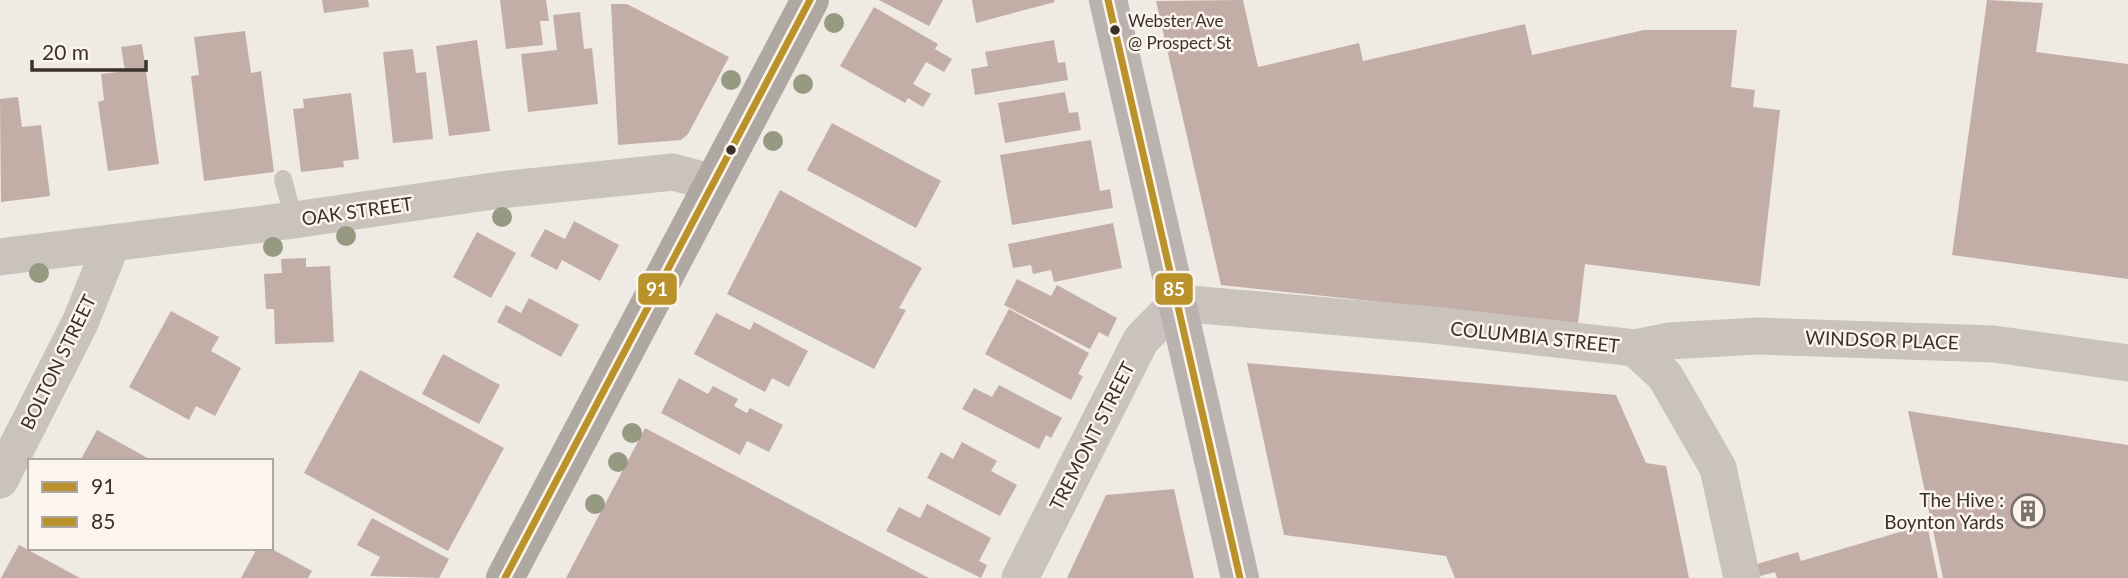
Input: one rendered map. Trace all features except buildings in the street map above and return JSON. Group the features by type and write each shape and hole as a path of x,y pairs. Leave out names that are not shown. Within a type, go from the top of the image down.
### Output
{"main road":[{"path":"505,578 810,0"},
{"path":"1108,0 1240,578"}],"street":[{"name":"OAK STREET","path":"0,257 294,220 500,190 673,172 714,183"},
{"name":"BOLTON STREET","path":"0,480 80,323 112,243"},
{"name":"COLUMBIA STREET","path":"1177,303 1433,325 1635,348 1665,376 1718,468 1742,578"},
{"name":"TREMONT STREET","path":"1020,578 1141,340 1177,303"},
{"name":"WINDSOR PLACE","path":"1635,348 1668,341 1772,337 1994,344 2128,363"}],"lane":[{"path":"284,179 294,220"}],"transit line":[{"name":"91","path":"505,578 810,0"},
{"name":"85","path":"1108,0 1240,578"}],"place":[{"name":"Webster Ave @ Prospect St","path":"1115,30"},
{"name":"The Hive : Boynton Yards","path":"2028,511"}]}
